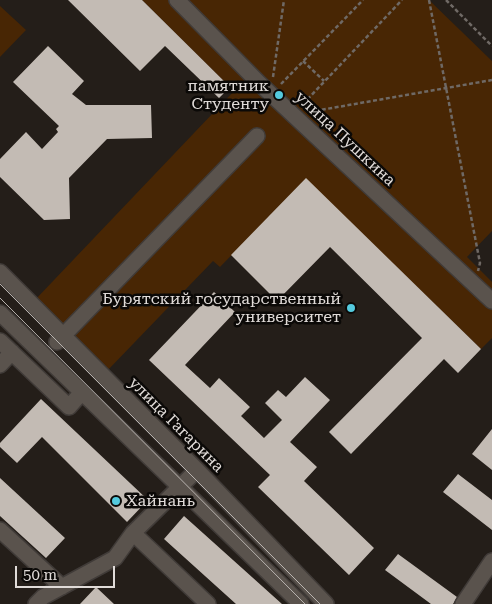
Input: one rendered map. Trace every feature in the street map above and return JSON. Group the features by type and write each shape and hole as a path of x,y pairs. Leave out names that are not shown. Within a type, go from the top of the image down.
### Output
{"street":[{"name":"улица Пушкина","path":"177,0 271,94 492,301"},
{"path":"60,338 257,136"},
{"name":"улица Гагарина","path":"0,272 60,338 197,470 326,604"},
{"path":"0,313 301,604"},
{"path":"0,341 69,407 82,392"},
{"path":"0,365 12,352"},
{"path":"36,604 44,597 115,558 133,534 197,470"},
{"path":"0,530 62,587"},
{"path":"133,534 208,604"},
{"path":"462,604 492,561"}],"path":[{"path":"271,94 284,0"},
{"path":"271,94 363,0"},
{"path":"293,115 401,0"},
{"path":"428,0 480,263 475,285"},
{"path":"446,0 492,46"},
{"path":"303,61 324,82"},
{"path":"293,115 492,80"}],"shaded area":[{"path":"142,0 429,0 492,61 492,231 467,257 492,282 492,338 481,349 306,179 220,267 213,261 107,371 34,301 234,91"},
{"path":"0,6 26,30 0,57"}],"building":[{"path":"68,0 142,0 230,87 219,98 165,46 140,71"},
{"path":"48,46 84,81 72,94 86,105 151,105 152,138 107,139 69,178 70,219 44,220 0,177 0,159 26,132 42,149 58,132 56,129 59,126 13,82"},
{"path":"306,178 481,349 458,373 444,359 351,454 329,432 422,338 330,247 277,301 231,255"},
{"path":"214,292 235,312 185,365 210,388 219,378 250,407 241,416 264,438 282,420 265,403 278,390 286,397 305,377 330,400 290,442 317,467 304,481 374,548 349,575 258,487 270,475 149,360"},
{"path":"41,399 148,500 127,522 42,437 17,463 0,447 0,443"},
{"path":"492,429 492,470 472,454"},
{"path":"458,474 492,500 492,530 443,492"},
{"path":"0,478 65,538 46,558 0,516"},
{"path":"184,516 282,604 236,604 164,539"},
{"path":"398,554 457,597 453,604 431,604 385,570"},
{"path":"96,587 114,604 80,604"}],"tram line":[{"path":"0,284 320,604"},
{"path":"0,298 305,604"}],"place":[{"name":"памятник Студенту","path":"279,95"},
{"name":"Бурятский государственный университет","path":"351,308"},
{"name":"Хайнань","path":"116,501"}]}
